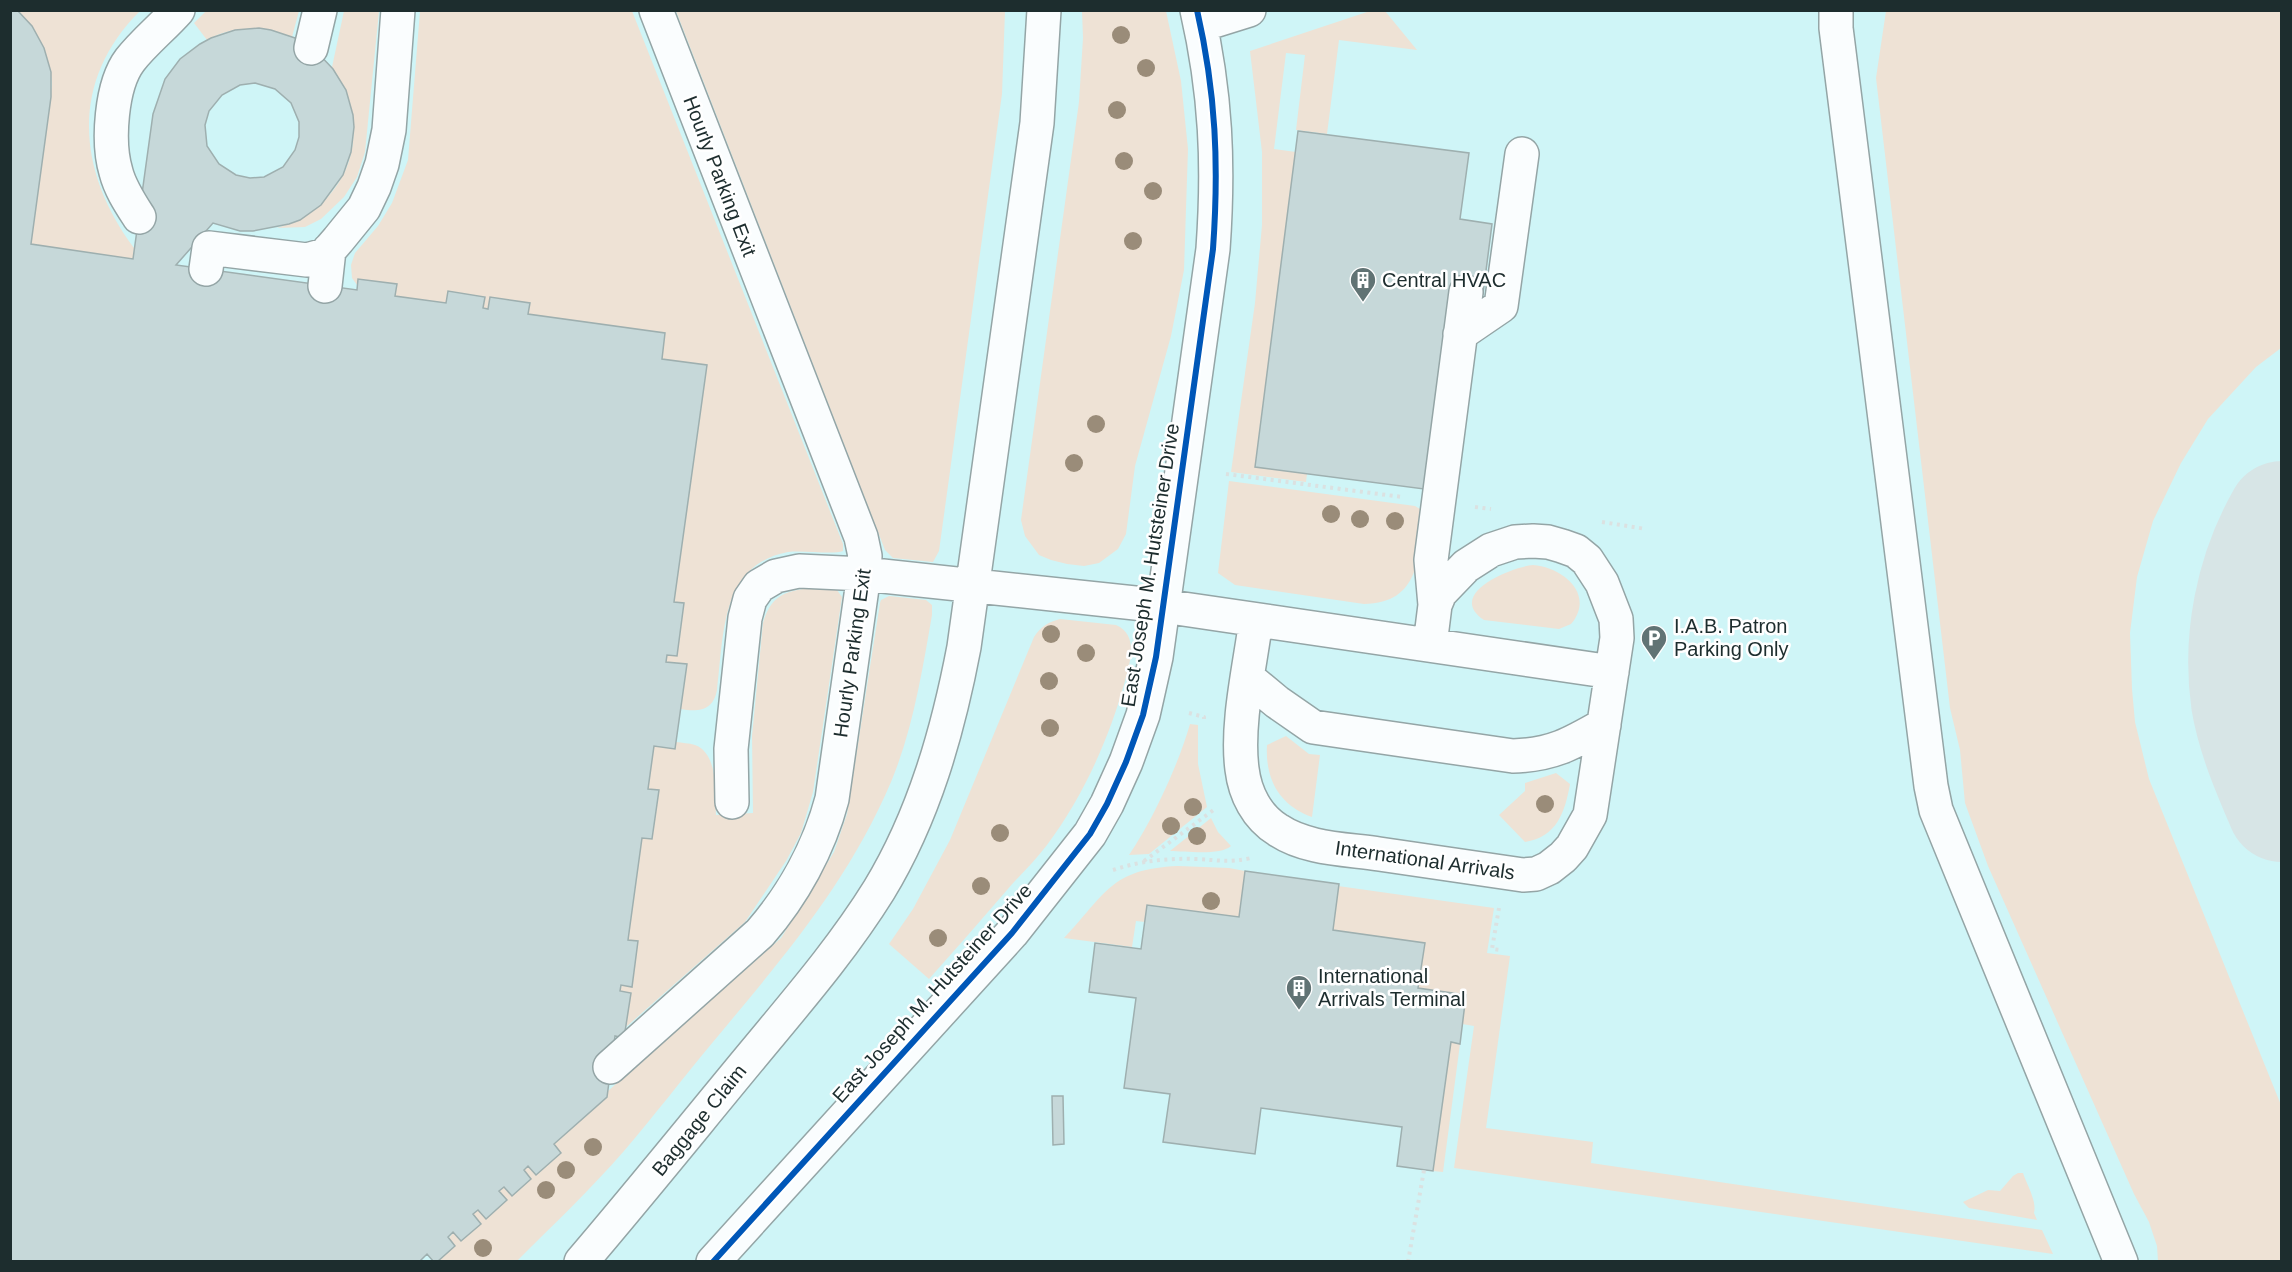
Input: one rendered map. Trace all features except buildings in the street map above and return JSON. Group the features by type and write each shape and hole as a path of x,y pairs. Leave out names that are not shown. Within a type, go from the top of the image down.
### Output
{"street":[{"path":"139,217 121,186 115,170 112,132 115,95 129,62 178,10"},
{"path":"311,48 320,10"},
{"path":"206,269 209,248 291,269 307,260 324,255 364,208 382,164 389,130 399,10"},
{"name":"Hourly Parking Exit","path":"610,1067 760,933 774,916 809,860 832,799 865,556 861,537 656,10"},
{"name":"Baggage Claim","path":"581,1262 817,976 879,889 917,813 935,766 954,700 973,586 1037,123 1044,10"},
{"path":"1199,18 1249,10"},
{"path":"1836,10 1925,739 1936,810 2121,1262"},
{"name":"East Joseph M. Hutsteiner Drive","path":"713,1262 1012,933 1090,834 1121,772 1143,715 1156,657 1214,249 1217,186 1216,131 1210,74 1199,18"},
{"path":"1460,334 1501,306 1522,154"},
{"path":"325,286 329,250"},
{"path":"1430,645 1435,605 1431,560 1466,292"},
{"name":"International Arrivals","path":"1257,620 1241,732 1242,771 1252,803 1264,819 1277,830 1313,844 1523,875 1536,874 1550,868 1572,847 1590,815 1617,638 1616,619 1596,571 1587,560 1576,551 1548,542 1515,542 1491,550 1456,574 1440,593 1435,605"},
{"path":"732,802 731,749 742,635 750,599 759,586 788,572 864,574 1163,606 1612,672"},
{"path":"1248,678 1276,702 1313,727 1513,756 1532,756 1552,752 1604,725"}],"path":[{"path":"1143,862 1216,808"},
{"path":"1113,870 1143,862 1187,859 1227,862 1257,856"},
{"path":"1408,1262 1424,1170"}],"shaded area":[{"path":"10,11 2281,11 2281,1261 11,1261"},
{"path":"17,11 140,11 117,38 101,67 92,97 89,127 92,158 101,189 115,219 134,248 133,259 31,244 52,84 51,73 41,44 31,27"},
{"path":"206,11 299,11 292,37 282,33 249,29 227,32 207,40 194,23"},
{"path":"344,11 379,11 365,152 357,177 344,197 321,219 305,227 277,228 302,217 323,202 338,184 348,162 353,140 352,116 345,91 332,67"},
{"path":"420,11 632,11 843,544 843,551 838,552 788,552 766,559 749,571 737,587 730,606 721,647 717,690 709,706 699,710 680,709 687,665 666,662 667,655 677,656 684,603 674,602 706,365 662,359 528,314 530,303 491,297 488,309 483,308 485,297 448,291 446,303 395,296 396,284 359,279 357,285 352,278 351,265 355,253 378,226 392,203 408,160"},
{"path":"676,11 1005,11 1002,94 939,551 933,562 893,558 885,550"},
{"path":"1082,11 1166,11 1181,81 1188,149 1184,270 1171,336 1135,466 1126,534 1118,549 1099,563 1084,566 1067,564 1039,555 1025,536 1021,520 1079,102 1083,38"},
{"path":"1370,11 1385,11 1417,50 1339,40 1327,134 1296,130 1305,55 1286,53 1274,149 1296,152 1255,466 1307,474 1306,482 1231,472 1255,303 1262,225 1262,152 1250,51"},
{"path":"1886,11 2281,11 2281,348 2256,367 2208,419 2181,463 2153,521 2137,577 2130,633 2135,722 2149,779 2281,1105 2281,1261 2158,1261 2157,1246 2149,1222 2134,1194 1988,866 1965,803 1960,750 1950,708 1876,78"},
{"path":"1229,481 1415,506 1425,512 1418,560 1407,586 1397,595 1383,602 1364,604 1235,585 1218,573"},
{"path":"1533,565 1555,571 1572,584 1578,593 1580,602 1578,613 1571,624 1559,629 1484,620 1474,610 1472,601 1486,583 1511,571"},
{"path":"811,588 837,590 842,597 813,792 801,833 786,861 745,922 626,1027 631,993 620,991 637,941 628,940 642,838 652,839 659,790 648,789 654,746 674,749 676,742 695,745 703,750 712,766 714,776 716,815 753,813 752,736 763,623 770,607 780,596"},
{"path":"889,596 926,600 932,605 924,658 911,721 899,762 874,819 834,887 764,981 624,1151 517,1261 437,1262 453,1232 478,1210 486,1219 507,1200 499,1191 504,1187 512,1196 531,1179 524,1170 528,1166 536,1175 561,1153 554,1144 608,1091 781,938 834,852 847,814 880,603"},
{"path":"1060,619 1116,625 1128,635 1131,650 1129,666 1119,703 1094,767 1060,827 1038,857 929,979 889,944 913,909 950,840 1034,637 1046,625"},
{"path":"1190,724 1198,725 1198,764 1207,807 1149,854 1129,855 1164,792"},
{"path":"1286,736 1309,754 1320,755 1312,817 1301,812 1283,798 1272,780 1267,745"},
{"path":"1556,773 1570,784 1558,822 1545,835 1525,842 1499,815 1525,791 1525,783"},
{"path":"1211,818 1218,832 1231,846 1211,852 1170,851"},
{"path":"1178,866 1229,868 1245,871 1239,917 1147,905 1145,922 1136,921 1132,947 1064,938 1101,897 1123,878 1155,868"},
{"path":"1338,886 1494,908 1487,953 1510,956 1486,1128 1593,1142 1591,1163 2042,1230 2053,1254 1454,1168 1474,1026 1462,1024 1466,995 1418,988 1424,943 1333,930"},
{"path":"1451,1042 1460,1044 1443,1172 1433,1171"},
{"path":"2018,1173 2023,1173 2033,1198 2037,1220 1969,1208 1963,1202 1988,1190 2000,1191"}],"taxiway":[{"path":"2282,516 2271,537 2254,583 2243,654 2246,702 2252,729 2282,807"}],"cycle path":[{"path":"713,1262 1012,933 1090,834 1126,762 1143,715 1156,657 1213,249 1216,158 1212,100 1197,10"}],"place":[{"name":"Central HVAC","path":"1363,303"},
{"name":"I.A.B. Patron Parking Only","path":"1654,661"},
{"name":"International Arrivals Terminal","path":"1299,1011"}]}
